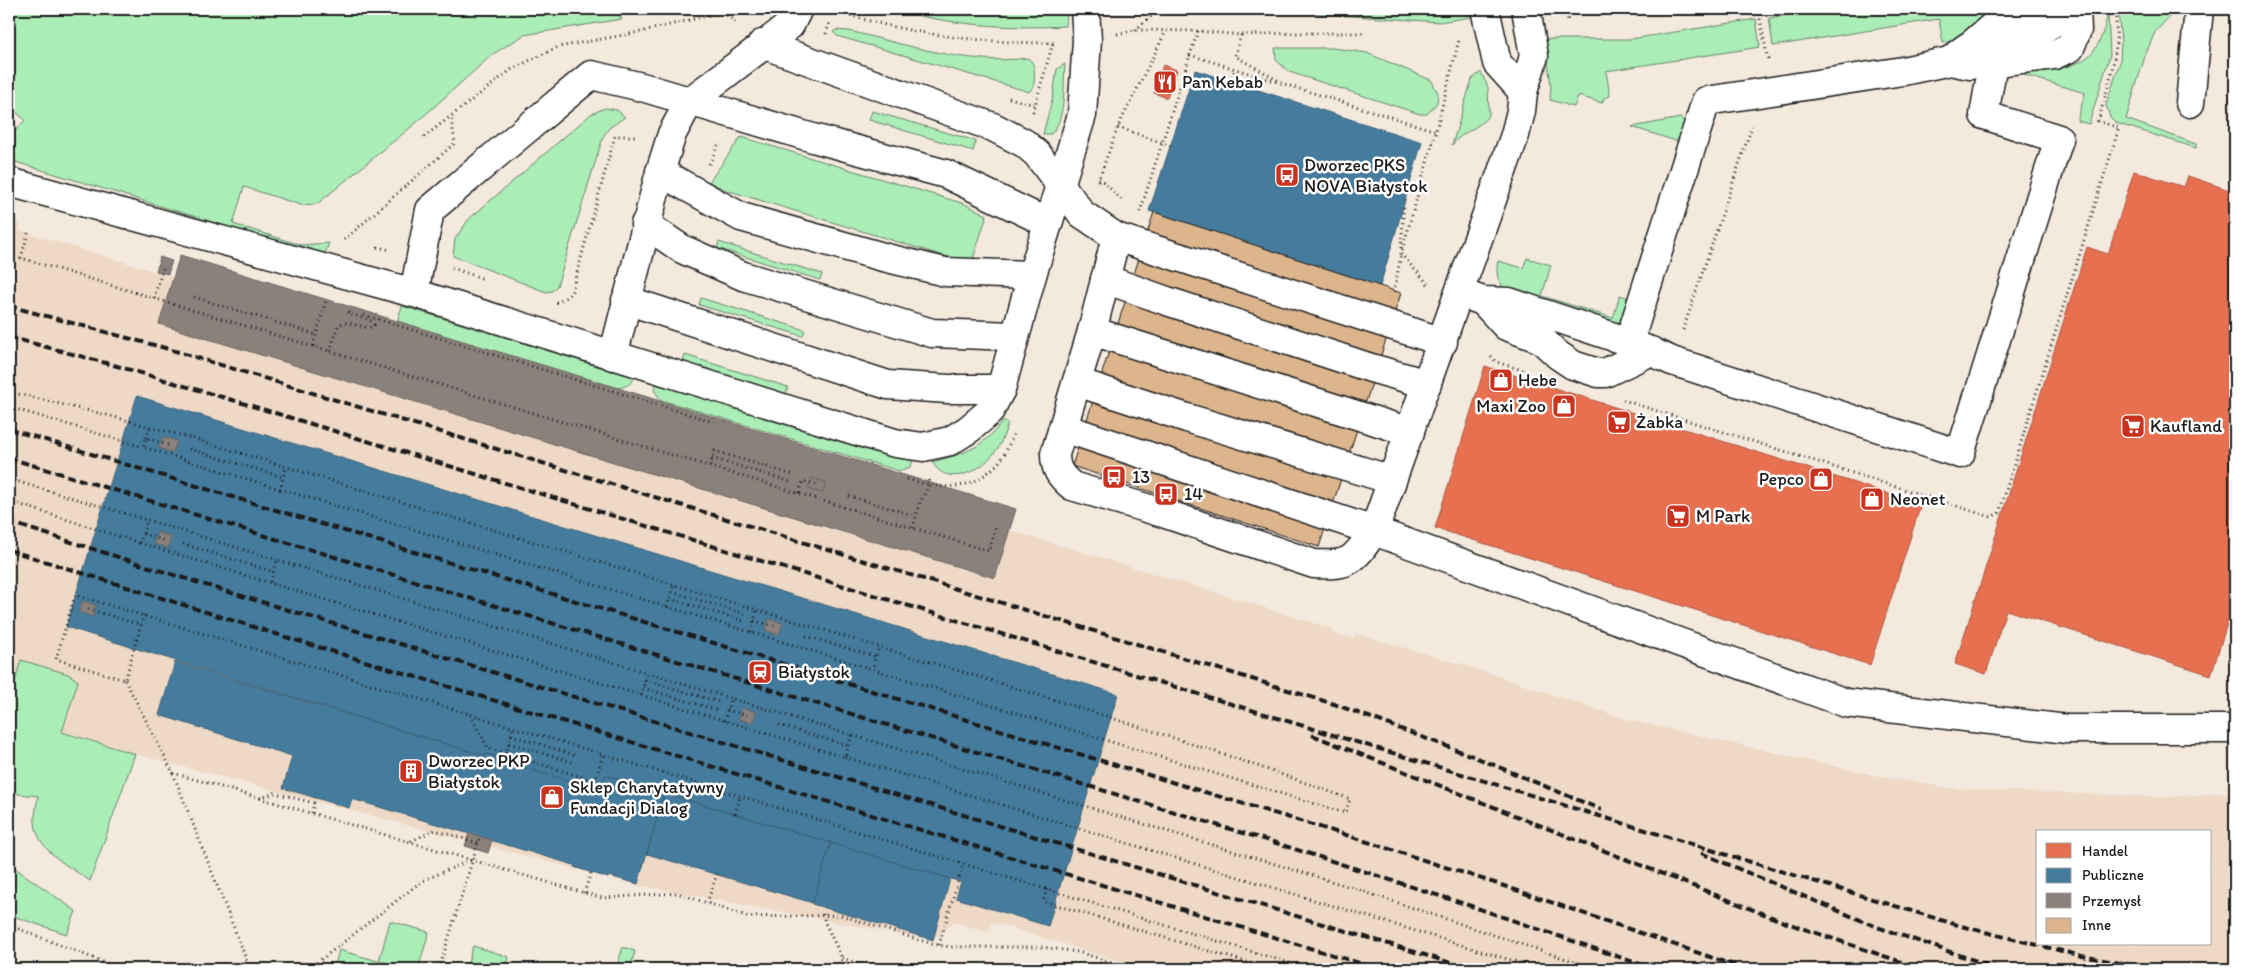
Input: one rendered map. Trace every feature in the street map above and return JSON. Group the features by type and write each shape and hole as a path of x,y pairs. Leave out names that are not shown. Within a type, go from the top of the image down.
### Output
{"street":[{"path":"612,356 660,172 672,134 689,102 762,44 790,25 798,9"},
{"path":"9,182 414,293 895,443 923,447 950,441 969,429 989,412 1001,389 1032,275 1082,115 1087,40 1085,9"},
{"path":"1485,9 1497,63 1523,92"},
{"path":"1116,237 1092,331 1055,454 1055,464 1062,478 1072,486 1163,513 1314,564 1338,565 1357,556 1374,531 1443,342 1471,297 1515,135 1521,111 1523,92 1534,56 1526,9"},
{"path":"1950,61 2000,20 2046,9"},
{"path":"1971,45 2028,36 2044,30 2056,19 2060,9"},
{"path":"1646,354 1706,101 1903,71 1950,61 1970,65 2054,55 2070,48 2077,30 2076,9"},
{"path":"2190,103 2199,9"},
{"path":"762,44 993,127 1024,143 1037,154 1082,214 1116,237 1443,342"},
{"path":"1471,297 1509,302 1646,354 1960,454 2060,139 1984,115 1993,63"},
{"path":"414,293 430,210 591,75 642,87 813,138 946,174 1048,223"},
{"path":"660,172 741,217 873,254 945,272 1032,275"},
{"path":"645,224 682,249 715,266 752,279 932,333 1014,336"},
{"path":"1105,279 1167,302 1371,368 1427,384"},
{"path":"1471,297 1506,326 1541,339 1646,354"},
{"path":"626,300 888,385 948,389 1001,389"},
{"path":"1092,331 1410,432"},
{"path":"1077,382 1187,418 1392,480"},
{"path":"1064,428 1374,531 1846,703 2067,729 2235,728"}],"path":[{"path":"831,9 915,31 979,40 1053,43 1087,40 1134,30 1198,30 1241,35 1363,33"},
{"path":"1134,30 1154,14 1156,9"},
{"path":"1565,9 1568,20"},
{"path":"1646,354 1764,92 1770,72 1758,9"},
{"path":"1991,517 1999,513 2119,128 2098,121 2113,73 2117,49 2115,9"},
{"path":"1139,217 1198,30"},
{"path":"1082,214 1099,178 1118,127 1166,31"},
{"path":"1241,35 1235,56 1288,86"},
{"path":"1190,55 1436,131"},
{"path":"1231,82 1235,69"},
{"path":"353,242 344,240 455,143 451,117 424,137"},
{"path":"1118,127 1171,146"},
{"path":"552,301 559,302 571,294 615,136 672,134 719,143"},
{"path":"1393,297 1401,254 1404,204"},
{"path":"28,233 21,258 989,551 996,526"},
{"path":"373,246 421,257 492,282"},
{"path":"154,298 163,268"},
{"path":"194,297 317,335"},
{"path":"313,346 325,303 332,305"},
{"path":"339,307 721,425"},
{"path":"330,351 338,326 341,323 344,322 369,328 374,325 369,320 349,314 346,309"},
{"path":"9,392 150,426 286,467 1191,742 1350,799 1345,813 9,407"},
{"path":"1634,403 1637,394"},
{"path":"144,447 150,426"},
{"path":"146,438 168,445"},
{"path":"189,449 283,477"},
{"path":"710,466 715,451 793,475"},
{"path":"712,458 791,482"},
{"path":"280,489 286,467"},
{"path":"900,477 929,485"},
{"path":"9,479 1347,886 1596,969"},
{"path":"799,493 803,481 817,485"},
{"path":"849,496 916,516"},
{"path":"9,501 270,583 1540,969"},
{"path":"140,543 147,520"},
{"path":"143,534 163,540"},
{"path":"183,544 274,572"},
{"path":"270,583 277,560"},
{"path":"667,607 674,585"},
{"path":"672,592 746,614"},
{"path":"125,680 56,659 75,595 1309,969"},
{"path":"670,599 744,621"},
{"path":"88,609 141,625"},
{"path":"751,632 757,610"},
{"path":"144,615 125,680 173,773 250,969"},
{"path":"754,621 774,626"},
{"path":"806,636 876,658"},
{"path":"872,669 879,647"},
{"path":"641,695 647,673"},
{"path":"645,680 719,702"},
{"path":"643,688 717,710"},
{"path":"724,721 731,698"},
{"path":"727,710 747,715"},
{"path":"470,714 488,748 595,781 603,755"},
{"path":"779,725 849,746"},
{"path":"504,759 513,728"},
{"path":"511,735 574,754"},
{"path":"845,757 852,735"},
{"path":"509,743 572,762"},
{"path":"173,773 602,898 677,893 750,917 840,915 939,945 1042,947 1078,952 1134,969"},
{"path":"260,798 275,793 314,804"},
{"path":"735,814 740,797"},
{"path":"312,813 315,798"},
{"path":"410,842 435,830 478,843"},
{"path":"439,969 480,836"},
{"path":"309,969 422,881 472,860"},
{"path":"939,945 963,864"},
{"path":"584,893 591,873"},
{"path":"707,903 717,874"},
{"path":"1047,889 1043,901 1270,969"},
{"path":"823,914 825,923 842,958 839,969"},
{"path":"9,925 121,969"},
{"path":"842,958 875,969"}],"shaded area":[{"path":"9,221 20,224 19,230 28,233 1227,596 1332,629 1331,633 1354,639 1356,634 1461,664 1628,720 1874,775 1956,789 2168,797 2235,792 2235,969 1146,969 992,922 988,932 954,922 933,940 637,885 135,754 9,714"}],"green space":[{"path":"9,9 615,9 622,19 524,35 493,54 416,123 317,204 301,205 244,187 233,224 301,245 329,243 324,256 9,160 9,138 25,120 15,111 9,90"},
{"path":"891,9 1067,9 1066,26 1022,27 956,22"},
{"path":"1248,9 1470,9 1471,17 1440,22"},
{"path":"1823,9 1997,9 1960,39 1943,43 1939,19 1773,46 1769,18"},
{"path":"2118,9 2177,9 2155,32 2145,56 2126,119 2196,144 2196,148 2116,123 2110,117 2106,105 2120,62 2121,42"},
{"path":"2108,13 2110,55 2089,124 2077,121 2085,93 2024,75 2070,66 2087,57 2094,51 2102,35"},
{"path":"1756,19 1760,47 1606,71 1610,96 1604,98 1602,103 1578,96 1574,107 1550,100 1551,86 1545,39 1631,39"},
{"path":"836,30 849,31 960,56 1005,60 1027,58 1034,66 1034,86 1029,92 837,36 833,32"},
{"path":"1275,48 1333,48 1367,53 1431,80 1438,93 1437,103 1427,114 1420,114 1289,72 1276,60"},
{"path":"1065,64 1060,119 1051,134 1043,134 1053,96 1057,69"},
{"path":"1481,72 1488,87 1489,115 1452,145 1472,79"},
{"path":"605,108 617,110 625,117 609,128 603,137 557,286 552,291 546,292 453,256 455,239 469,219 591,114"},
{"path":"872,111 976,141 973,151 869,120"},
{"path":"1680,118 1685,122 1679,142 1632,127"},
{"path":"741,137 965,204 987,215 972,262 941,255 726,190 709,182"},
{"path":"719,242 822,274 820,280 717,248"},
{"path":"1527,258 1551,265 1542,296 1613,318 1620,295 1626,297 1628,302 1619,326 1508,292 1498,278 1498,261 1523,268"},
{"path":"701,298 805,330 803,336 699,305"},
{"path":"402,306 634,377 629,384 619,388 397,322"},
{"path":"685,355 788,387 786,394 683,362"},
{"path":"656,383 913,461 910,467 899,471 661,400 654,390"},
{"path":"1003,421 1008,424 999,446 986,462 977,468 967,473 948,475 939,471 932,462 972,449 988,438"},
{"path":"21,660 68,674 78,681 62,732 135,754 90,881 64,864 42,842 37,833 35,823 38,796 9,793 9,704"},
{"path":"9,864 76,911 67,934 9,915"},
{"path":"390,921 429,932 418,969 410,969 379,961"},
{"path":"473,946 509,957 506,969 466,969"},
{"path":"623,947 635,951 630,969 616,969"},
{"path":"339,950 378,961 376,969 334,969"}],"building: Handel":[{"name":"Pan Kebab","path":"1163,65 1177,70 1167,98 1154,93"},
{"name":"Kaufland","path":"2134,171 2184,187 2188,176 2235,192 2235,598 2211,675 2006,610 1986,674 1955,664 2087,247 2108,254"},
{"name":"M Park","path":"1485,366 1921,504 1870,665 1435,528"}],"building: Publiczne":[{"name":"Dworzec PKS NOVA Białystok","path":"1195,70 1422,142 1380,286 1149,211"},
{"path":"137,396 1118,694 1048,926 956,898 961,882 605,775 601,790 521,767 522,764 486,754 485,756 66,627"},
{"name":"Dworzec PKP Białystok","path":"175,662 485,756 486,754 522,764 521,767 601,790 605,775 664,793 638,884 609,876 608,878 574,867 574,865 352,799 349,808 283,788 292,756 159,715"},
{"path":"664,793 831,843 813,903 647,854"},
{"path":"831,843 950,879 933,940 812,904"}],"building: Przemysł":[{"path":"180,255 1016,509 995,578 159,324"},
{"path":"160,257 172,261 168,274 156,271"},
{"path":"163,437 177,441 173,453 159,448"},
{"path":"812,478 826,482 823,493 808,489"},
{"path":"157,532 171,537 168,548 154,544"},
{"path":"82,601 96,605 93,617 79,612"},
{"path":"769,619 783,623 779,635 765,630"},
{"path":"742,708 756,712 752,723 739,719"},
{"path":"469,833 492,840 488,853 465,846"}],"building: Inne":[{"path":"1154,212 1401,293 1319,547 1072,466"}],"railway":[{"path":"9,306 165,348 1334,704 1470,755 1602,810"},
{"path":"9,337 239,402 1961,926 2036,945"},
{"path":"9,429 1346,835 1504,886 1745,969"},
{"path":"9,458 1276,843 1468,905 1654,969"},
{"path":"9,522 199,583 1471,969"},
{"path":"9,550 295,640 1379,969"},
{"path":"1312,735 1784,922 1922,969"},
{"path":"1701,853 1877,927 2000,969"},
{"path":"2042,946 2082,956 2152,969"}],"place":[{"name":"Pan Kebab","path":"1165,82"},
{"name":"Dworzec PKS NOVA Białystok","path":"1287,175"},
{"name":"Hebe","path":"1501,380"},
{"name":"Maxi Zoo","path":"1564,406"},
{"name":"Żabka","path":"1619,422"},
{"name":"Kaufland","path":"2133,426"},
{"name":"13","path":"1114,477"},
{"name":"Pepco","path":"1821,479"},
{"name":"14","path":"1166,494"},
{"name":"Neonet","path":"1872,499"},
{"name":"M Park","path":"1678,516"},
{"name":"Białystok","path":"760,672"},
{"name":"Dworzec PKP Białystok","path":"411,771"},
{"name":"Sklep Charytatywny Fundacji Dialog","path":"552,797"}]}
